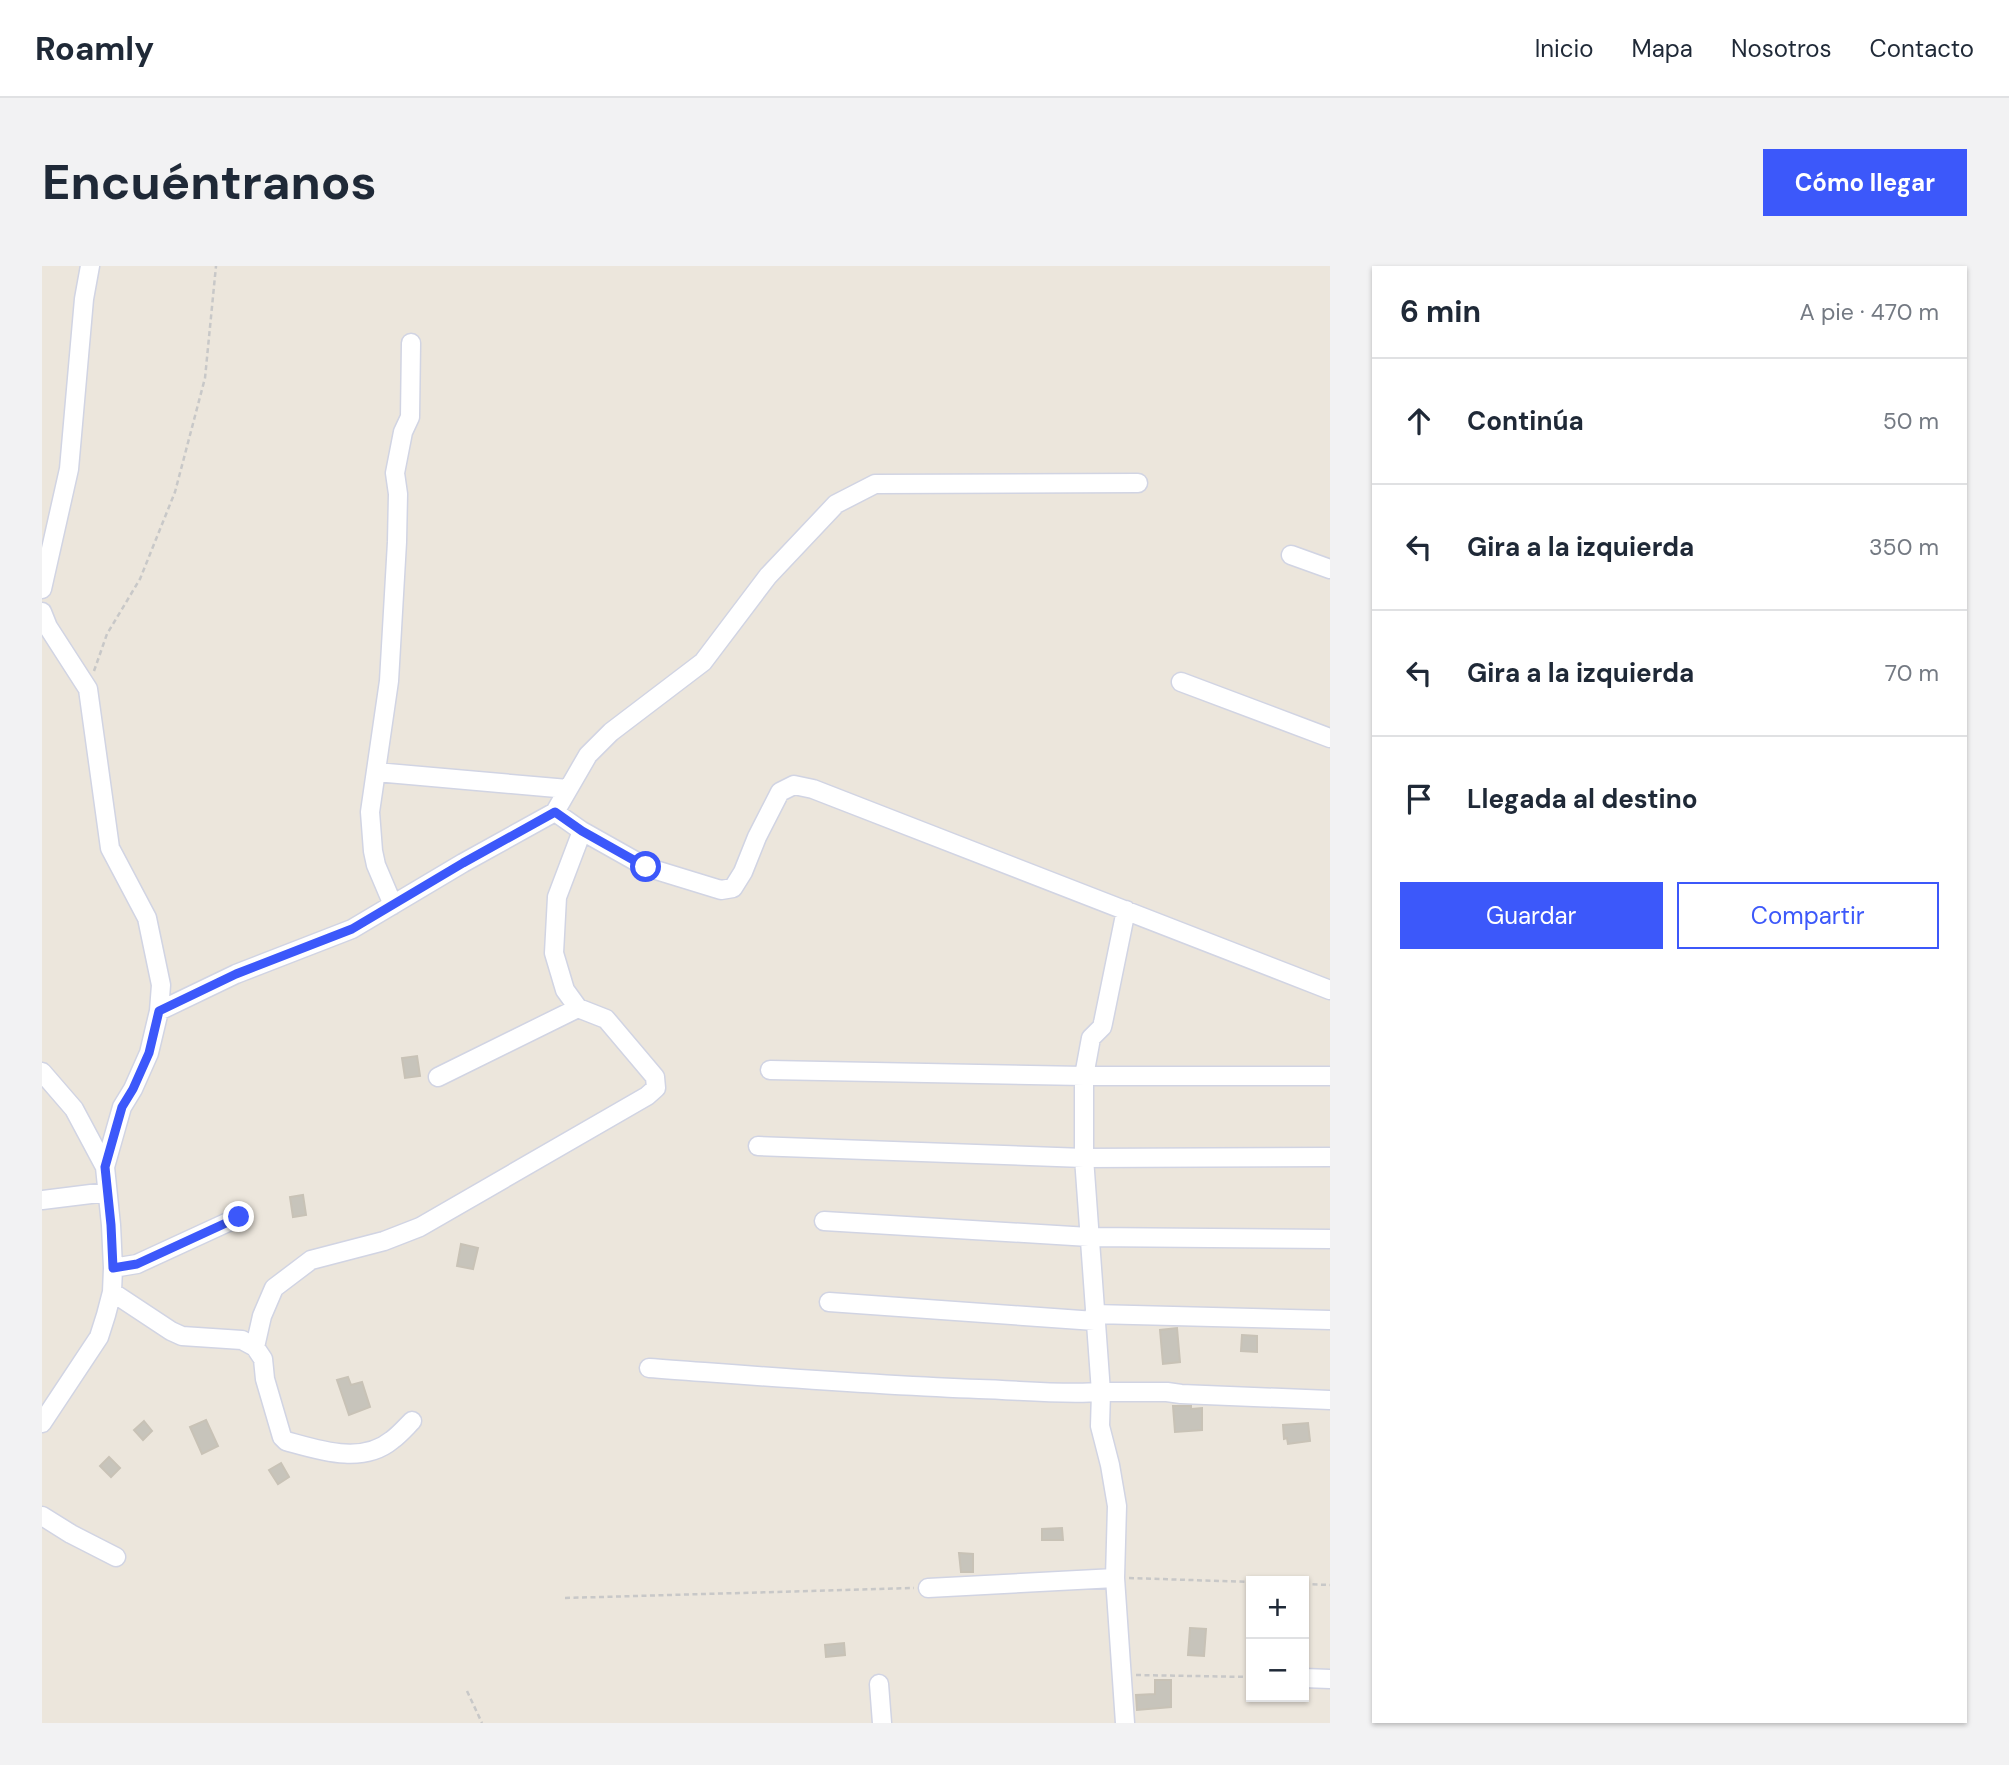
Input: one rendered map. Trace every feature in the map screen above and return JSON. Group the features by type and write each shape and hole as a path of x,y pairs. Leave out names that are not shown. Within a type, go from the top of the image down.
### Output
{"street":[{"path":"42,589 69,469 84,299 90,266"},
{"path":"393,905 381,879 373,851 370,812 389,681 397,542 398,494 395,472 403,432 410,417 411,343"},
{"path":"159,1011 236,974 352,929 555,812 588,755 611,732 703,662 768,576 836,504 875,484 1138,483"},
{"path":"1291,555 1330,569"},
{"path":"42,612 48,627 88,689 110,848 147,918 161,985 159,1011 149,1053 122,1107 105,1167 111,1225 112,1292 99,1337 42,1423"},
{"path":"1181,682 1330,738"},
{"path":"376,772 568,789"},
{"path":"555,812 582,831 646,867 722,891 733,888 743,872 780,792 794,785 813,789 1330,990"},
{"path":"255,1347 262,1316 274,1288 312,1260 384,1241 420,1227 648,1097 656,1088 655,1077 606,1019 578,1008 565,990 554,953 557,897 582,831"},
{"path":"1125,1723 1115,1578 1116,1506 1110,1465 1100,1426 1101,1392 1084,1158 1084,1076 1091,1038 1103,1023 1126,910"},
{"path":"438,1077 578,1008"},
{"path":"769,1070 1084,1076 1330,1076"},
{"path":"42,1072 74,1109 105,1167"},
{"path":"758,1146 1084,1158 1330,1157"},
{"path":"42,1200 107,1192"},
{"path":"113,1268 137,1264 239,1217"},
{"path":"824,1221 1089,1237 1330,1239"},
{"path":"112,1292 182,1336 242,1340 255,1347 263,1359 265,1379 282,1437 286,1441 355,1455 391,1442 412,1421"},
{"path":"830,1302 1094,1317 1330,1320"},
{"path":"649,1368 883,1385 1070,1394 1167,1392 1330,1400"},
{"path":"42,1516 116,1557"},
{"path":"928,1588 1115,1578"},
{"path":"1309,1678 1330,1679"},
{"path":"880,1684 882,1723"}],"path":[{"path":"88,689 107,634 140,579 175,492 205,378 216,266"},
{"path":"1115,1578 1246,1582"},
{"path":"1309,1584 1330,1585"},
{"path":"565,1598 928,1588"},
{"path":"1122,1675 1246,1677"},
{"path":"467,1691 482,1723"}],"building":[{"path":"417,1056 420,1076 405,1078 402,1058"},
{"path":"303,1195 306,1215 293,1217 290,1197"},
{"path":"461,1244 478,1248 473,1269 457,1266"},
{"path":"1177,1328 1180,1362 1163,1364 1160,1330"},
{"path":"1242,1335 1257,1336 1257,1352 1241,1351"},
{"path":"348,1377 351,1385 362,1382 370,1407 349,1415 337,1380"},
{"path":"1173,1406 1202,1408 1202,1430 1175,1432"},
{"path":"206,1420 218,1446 202,1454 190,1427"},
{"path":"144,1421 152,1431 143,1440 134,1430"},
{"path":"1308,1423 1310,1441 1288,1444 1287,1438 1284,1439 1283,1425"},
{"path":"109,1457 120,1468 111,1477 100,1466"},
{"path":"281,1463 289,1477 278,1484 269,1470"},
{"path":"1062,1528 1063,1540 1042,1540 1042,1529"},
{"path":"959,1553 973,1554 973,1572 961,1572"},
{"path":"1190,1628 1206,1629 1204,1656 1188,1655"},
{"path":"844,1643 845,1655 826,1657 825,1645"},
{"path":"1155,1680 1171,1680 1171,1707 1137,1710 1136,1695 1155,1694"}],"route":[{"path":"239,1217 137,1264 113,1268 105,1167 122,1107 149,1053 159,1011 236,974 352,929 555,812 582,831 646,867"}]}
